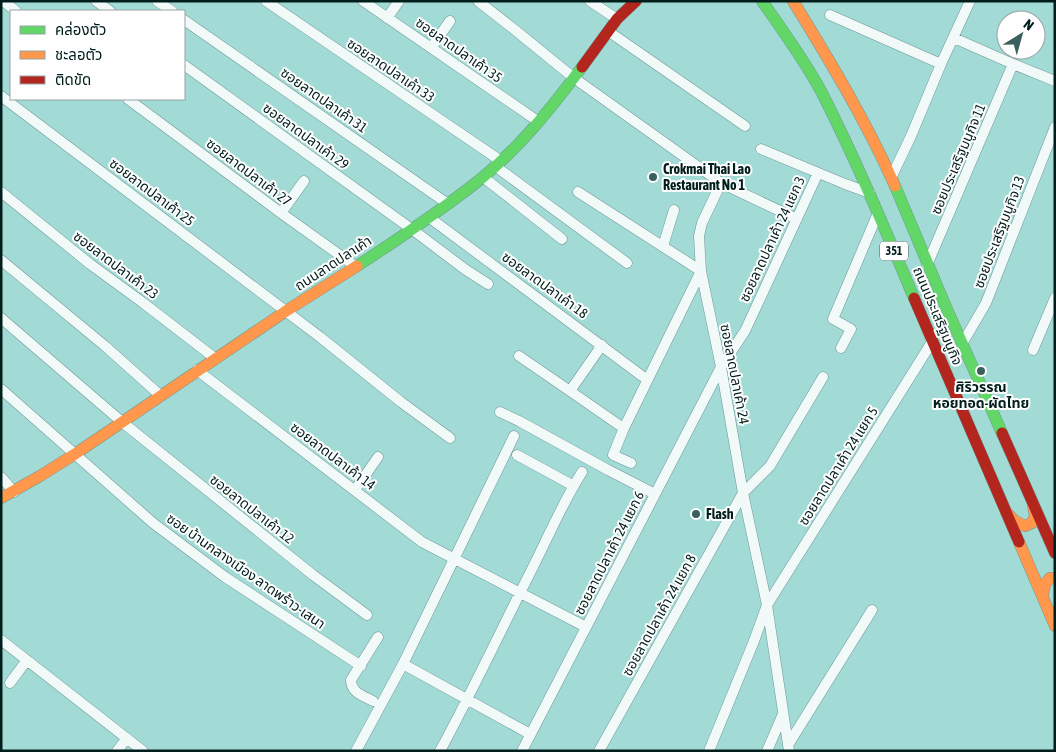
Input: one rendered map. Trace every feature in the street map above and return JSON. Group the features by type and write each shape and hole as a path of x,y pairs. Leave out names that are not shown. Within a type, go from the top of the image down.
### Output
{"main road":[{"name":"ถนนลาดปลาเค้า","path":"1,498 76,454 197,370 413,230 483,177 539,122 574,78 608,30 636,1"},
{"name":"ถนนประเสริฐมนูกิจ","path":"793,1 851,98 891,178 927,265 1055,553"},
{"name":"ถนนประเสริฐมนูกิจ","path":"763,2 821,92 870,193 932,342 1055,626"},
{"path":"1005,512 1015,521 1025,526 1032,523 1035,516 1032,500"},
{"path":"1042,598 1043,587 1046,581 1050,578 1055,578"}],"street":[{"path":"3,1 15,10"},
{"path":"96,1 109,10"},
{"path":"158,1 171,10"},
{"name":"ซอยลาดปลาเค้า 33","path":"266,1 498,163 627,263"},
{"name":"ซอยลาดปลาเค้า 35","path":"363,1 539,122"},
{"path":"387,18 399,1"},
{"path":"478,1 574,78 721,183 797,219"},
{"path":"590,1 617,19"},
{"path":"891,178 912,136 941,64 970,1"},
{"path":"830,15 941,64"},
{"name":"ซอยลาดปลาเค้า 31","path":"185,21 448,204"},
{"path":"432,48 450,21"},
{"path":"608,30 745,126"},
{"path":"954,38 1055,80"},
{"name":"ซอยประเสริฐมนูกิจ 11","path":"927,265 1013,64"},
{"name":"ซอยลาดปลาเค้า 29","path":"185,65 466,270 488,284"},
{"name":"ซอยลาดปลาเค้า 25","path":"1,96 286,311 401,402 450,438"},
{"name":"ซอยลาดปลาเค้า 27","path":"129,100 355,266"},
{"name":"ซอยประเสริฐมนูกิจ 13","path":"962,344 986,303 1055,127"},
{"path":"761,149 870,193"},
{"name":"ซอยลาดปลาเค้า 24 แยก 3","path":"721,367 745,331 818,173"},
{"path":"483,177 562,239"},
{"path":"281,213 304,181"},
{"name":"ซอยลาดปลาเค้า 24","path":"721,183 702,224 699,236 701,271 721,367 743,492 767,605 789,748"},
{"name":"ซอยลาดปลาเค้า 23","path":"1,192 90,264 216,358"},
{"path":"578,192 701,271 624,428 613,455 632,463"},
{"path":"663,246 674,210"},
{"path":"841,348 851,329 834,319 878,213"},
{"name":"ซอยลาดปลาเค้า 18","path":"430,218 642,376"},
{"path":"1,260 105,346 161,396"},
{"path":"1033,350 1055,298"},
{"name":"ซอยลาดปลาเค้า 12","path":"1,318 122,422 313,575 367,615"},
{"name":"ซอยลาดปลาเค้า 24 แยก 5","path":"709,751 754,642 767,605 932,342"},
{"path":"570,390 602,345"},
{"path":"519,356 619,425"},
{"name":"ซอยลาดปลาเค้า 24 แยก 6","path":"522,751 721,367"},
{"name":"ซอยลาดปลาเค้า 14","path":"197,370 422,542 586,627"},
{"name":"ซอยลาดปลาเค้า 24 แยก 8","path":"599,751 743,492 770,466 823,377"},
{"name":"ซอย บ้านกลางเมือง ลาดพร้าว-เสนา","path":"1,389 153,523 248,592 361,666"},
{"path":"500,412 655,494"},
{"path":"356,751 403,664 514,436"},
{"path":"518,455 574,486"},
{"path":"355,490 378,457"},
{"path":"440,751 468,700 582,472"},
{"path":"1,477 14,492"},
{"path":"789,748 872,610"},
{"path":"373,702 352,688 351,680 378,637"},
{"path":"1,640 143,751"},
{"path":"10,683 27,660"},
{"path":"403,664 530,734"},
{"path":"767,751 783,713"},
{"path":"117,751 127,738"}],"traffic: fast":[{"path":"762,1 801,58 835,118 914,298"},
{"path":"357,266 436,213 496,166 535,125 582,67"},
{"path":"895,186 1002,433"}],"traffic: slow":[{"path":"793,1 860,115 895,186"},
{"path":"1,498 75,454 286,311 357,266"},
{"path":"1006,512 1015,521 1025,526 1032,523 1035,516 1033,504"},
{"path":"1019,542 1055,626"},
{"path":"1043,598 1046,583 1050,578 1055,578"}],"traffic: jam":[{"path":"582,67 617,19 636,1"},
{"path":"914,298 1019,542"},
{"path":"1002,433 1055,553"}],"place":[{"name":"Crokmai Thai Lao Restaurant No 1","path":"653,177"},
{"name":"ศิริวรรณ หอยทอด-ผัดไทย","path":"981,371"},
{"name":"Flash","path":"696,514"}]}
